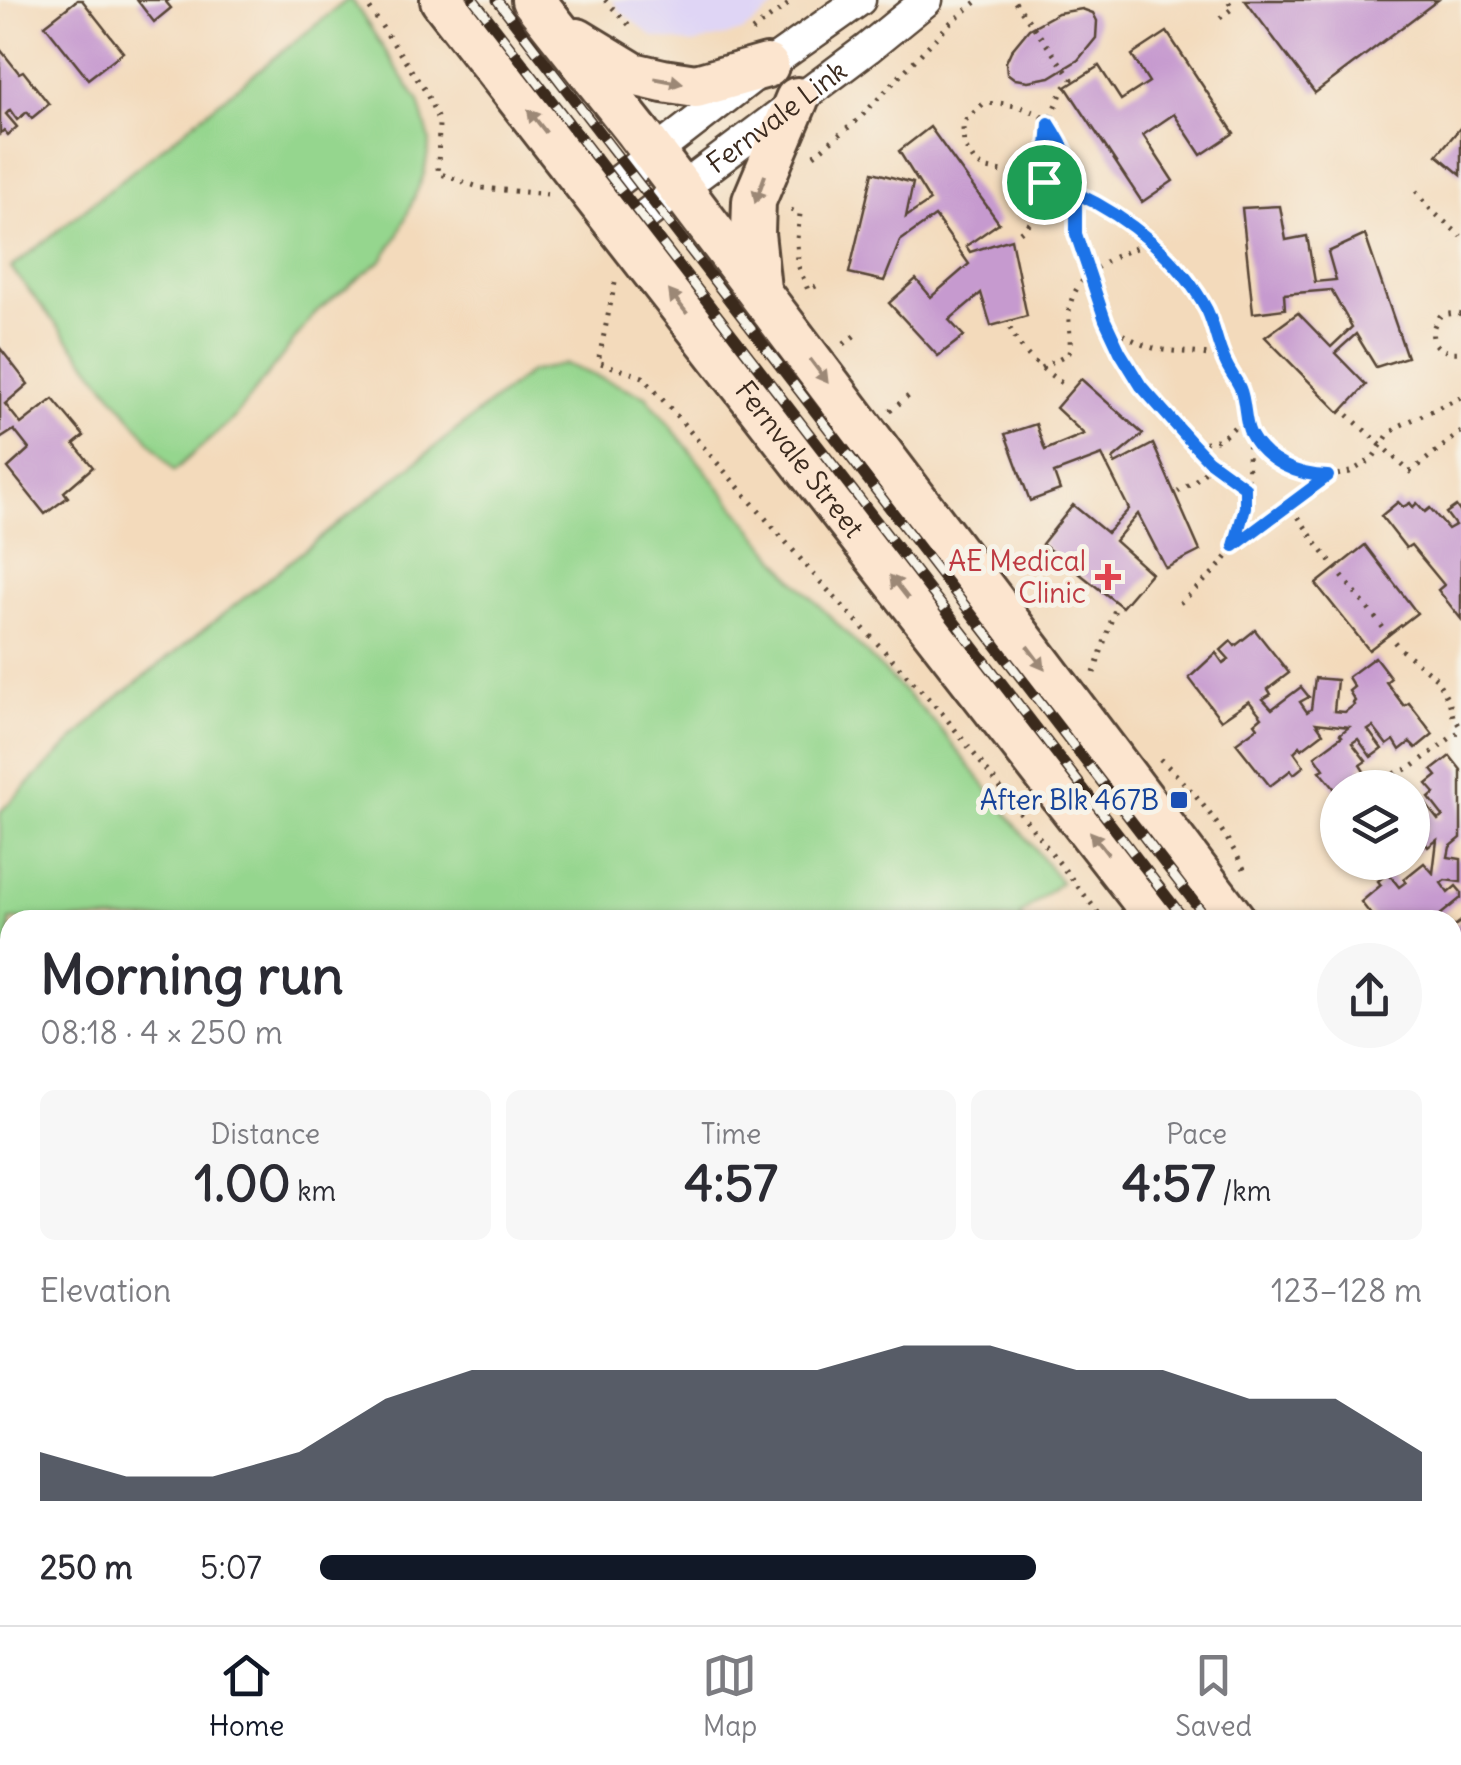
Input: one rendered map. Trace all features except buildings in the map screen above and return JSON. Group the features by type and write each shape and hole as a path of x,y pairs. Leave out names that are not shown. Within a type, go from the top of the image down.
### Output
{"street":[{"name":"Fernvale Street","path":"442,0 577,196 624,232 1151,910"},
{"name":"Fernvale Link","path":"577,196 654,154 758,50 860,0"},
{"name":"Fernvale Link","path":"624,232 927,0"},
{"path":"542,12 633,74 663,81 696,86 758,50"},
{"path":"542,12 1243,902"},
{"path":"760,293 753,233 754,201 797,99"}],"path":[{"path":"364,0 426,92 439,122 438,173 481,188 577,196"},
{"path":"605,0 642,37"},
{"path":"758,50 794,0"},
{"path":"811,157 860,119 951,22 980,0"},
{"path":"1220,18 1233,8 1227,0"},
{"path":"1015,2 1072,78 1063,89 1049,123 1037,215 1020,232"},
{"path":"1234,546 1245,507 1249,432 1241,390 1224,360 1206,308 1178,268 1152,243 1094,201 1076,193 1044,182 987,170 975,162 964,146 963,128 978,107 990,103 1021,107 1049,123 1073,168 1076,193 1076,234 1120,352 1141,386 1191,442 1245,487"},
{"path":"1416,192 1461,236"},
{"path":"784,206 800,214 798,265 808,290 820,284"},
{"path":"1041,368 1069,352 1071,299 1078,286 1107,260 1152,243"},
{"path":"616,279 598,362 643,377 823,585 942,714 1096,910"},
{"path":"1461,315 1442,315 1432,338 1445,352 1461,352"},
{"path":"1105,320 1139,343 1157,349 1206,353 1224,360"},
{"path":"1010,328 1021,348 1066,386"},
{"path":"849,340 859,332"},
{"path":"900,403 910,394"},
{"path":"1249,432 1260,446 1291,470 1328,476 1350,472 1372,459 1399,426 1461,397"},
{"path":"1348,414 1410,472 1460,434"},
{"path":"1191,442 1215,442 1246,415"},
{"path":"1178,492 1212,463"},
{"path":"1180,603 1234,546 1328,476"},
{"path":"1289,504 1400,649 1436,678 1449,701 1452,716 1461,729 1404,770"},
{"path":"1094,674 1115,610"},
{"path":"1449,701 1461,701"},
{"path":"1180,778 1235,849 1243,902"}],"shaded area":[{"path":"612,0 785,0 742,32 693,44 653,37"}],"green space":[{"path":"347,0 352,0 419,102 430,141 424,174 398,236 382,260 317,311 233,419 174,471 11,268"},
{"path":"565,364 646,396 792,578 937,725 1061,882 1026,910 0,910 0,812 111,703 530,372"}],"railway":[{"path":"474,0 1177,910"},
{"path":"497,0 1200,910"}],"place":[{"name":"AE Medical Clinic","path":"1108,577"},
{"name":"After Blk 467B","path":"1179,800"}],"route":[{"path":"1044,182 1049,123 1065,147 1076,193 1094,201 1152,243 1178,268 1206,308 1224,360 1241,390 1249,432 1260,446 1291,470 1328,476 1234,546 1242,524 1245,487 1208,460 1141,386 1105,320 1089,275 1076,234 1076,193 1044,182"}]}
